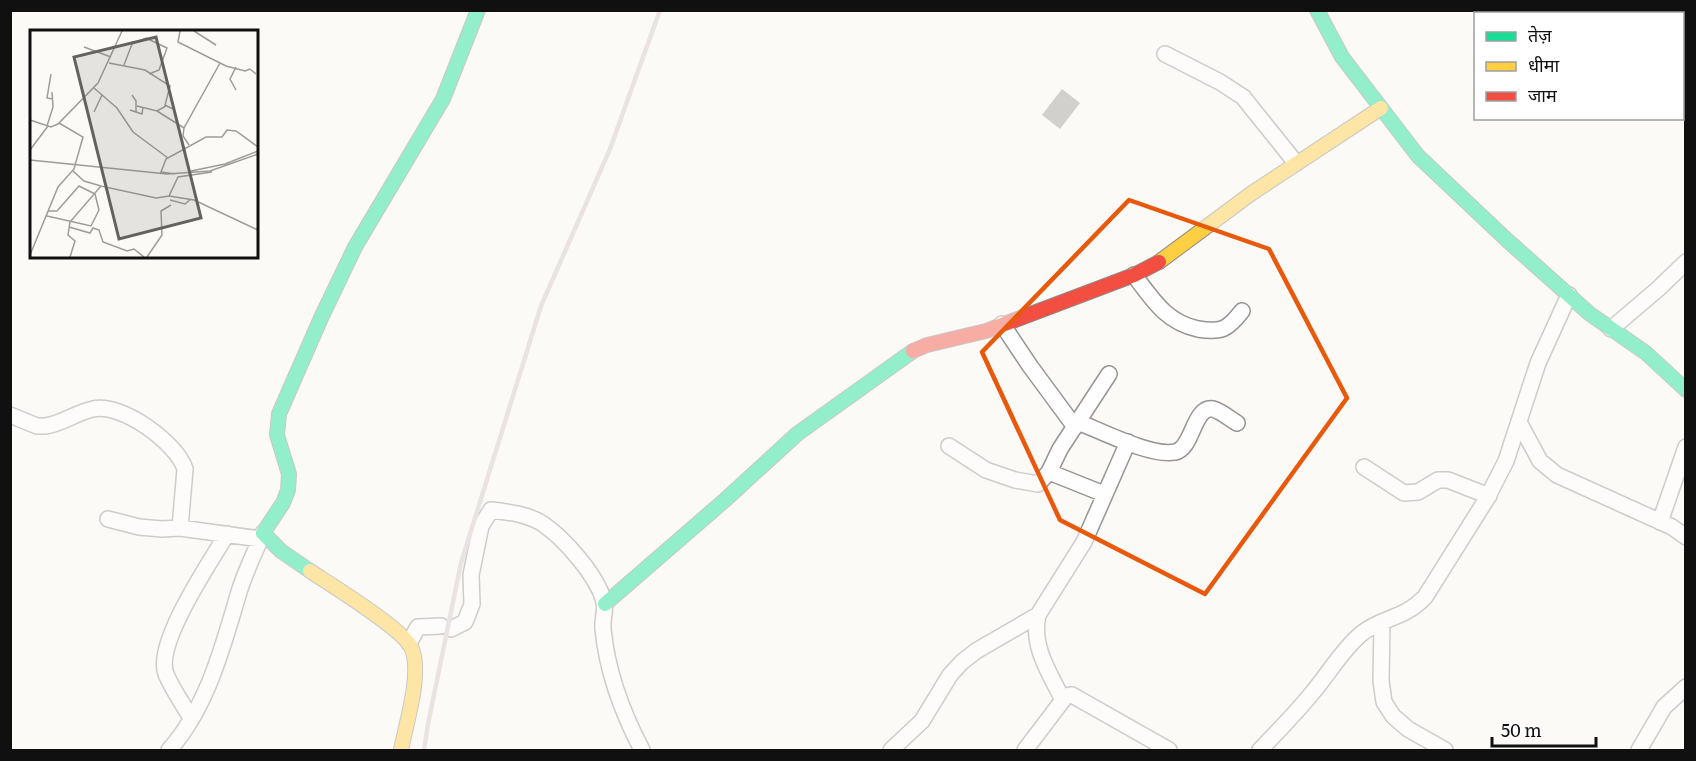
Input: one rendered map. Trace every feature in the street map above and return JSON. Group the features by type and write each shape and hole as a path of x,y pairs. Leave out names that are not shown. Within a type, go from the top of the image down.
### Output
{"main road":[{"path":"401,750 415,670 413,652 409,643 395,629 262,536 268,521 284,500 289,482 278,444 279,414 355,247 443,99 478,10"},
{"path":"1317,10 1342,57 1418,156 1569,295 1611,329 1646,353 1686,390"},
{"path":"605,604 797,434 911,352 927,345 986,331 1134,275 1158,263 1252,193 1381,108"},
{"path":"1646,353 1686,371"}],"street":[{"path":"1165,54 1220,82 1243,97 1296,163"},
{"path":"1611,329 1686,262"},
{"path":"1134,275 1170,318 1187,326 1210,331 1222,330 1231,325 1242,311"},
{"path":"1260,750 1312,693 1350,644 1364,632 1415,608 1425,597 1488,496 1506,461 1538,363 1569,295"},
{"path":"1002,324 1030,366 1076,424 1151,450 1174,453 1184,447 1200,416 1209,409 1237,423"},
{"path":"949,446 986,470 1015,480 1038,484 1049,472 1060,449 1109,374"},
{"path":"10,415 37,426 45,426 92,409 105,407 115,410 154,432 183,461 186,479 180,528"},
{"path":"1519,422 1540,461 1557,475 1672,527 1686,537"},
{"path":"1063,700 1039,651 1035,628 1038,615 1084,542 1128,442"},
{"path":"1660,522 1686,447"},
{"path":"1364,467 1404,493 1418,492 1438,480 1448,480 1488,496"},
{"path":"1049,472 1104,494"},
{"path":"409,643 418,627 446,628 465,622 472,604 471,575 481,526 491,510 526,517 543,524 584,562 605,604 602,627 616,688 631,731 642,750"},
{"path":"108,519 139,527 180,528 262,536 239,591 229,628 199,704 179,739 169,750"},
{"path":"191,718 165,674 164,655 195,586 227,534"},
{"path":"891,750 922,721 950,675 962,662 976,651 1038,615"},
{"path":"1382,623 1381,681 1384,702 1393,716 1408,729 1445,750"},
{"path":"1639,750 1664,707 1686,687"},
{"path":"1025,750 1066,696 1077,697 1169,750"}],"highlighted area":[{"path":"1129,200 1269,249 1347,398 1205,594 1060,520 982,352"}],"building":[{"path":"1062,89 1080,103 1060,129 1042,115"}],"railway":[{"path":"424,750 461,563 541,306 610,149 660,10"}],"traffic: fast":[{"path":"310,571 281,551 263,533 283,503 288,490 289,474 277,435 279,414 355,247 443,99 478,10"},
{"path":"1317,10 1342,57 1418,156 1590,314 1646,353 1686,390"},
{"path":"605,604 797,434 913,351"}],"traffic: slow":[{"path":"1159,262 1252,193 1381,108"},
{"path":"310,571 382,620 396,631 412,649 415,660 414,685 401,750"}],"traffic: jam":[{"path":"913,351 927,345 986,331 1134,275 1159,262"}]}
